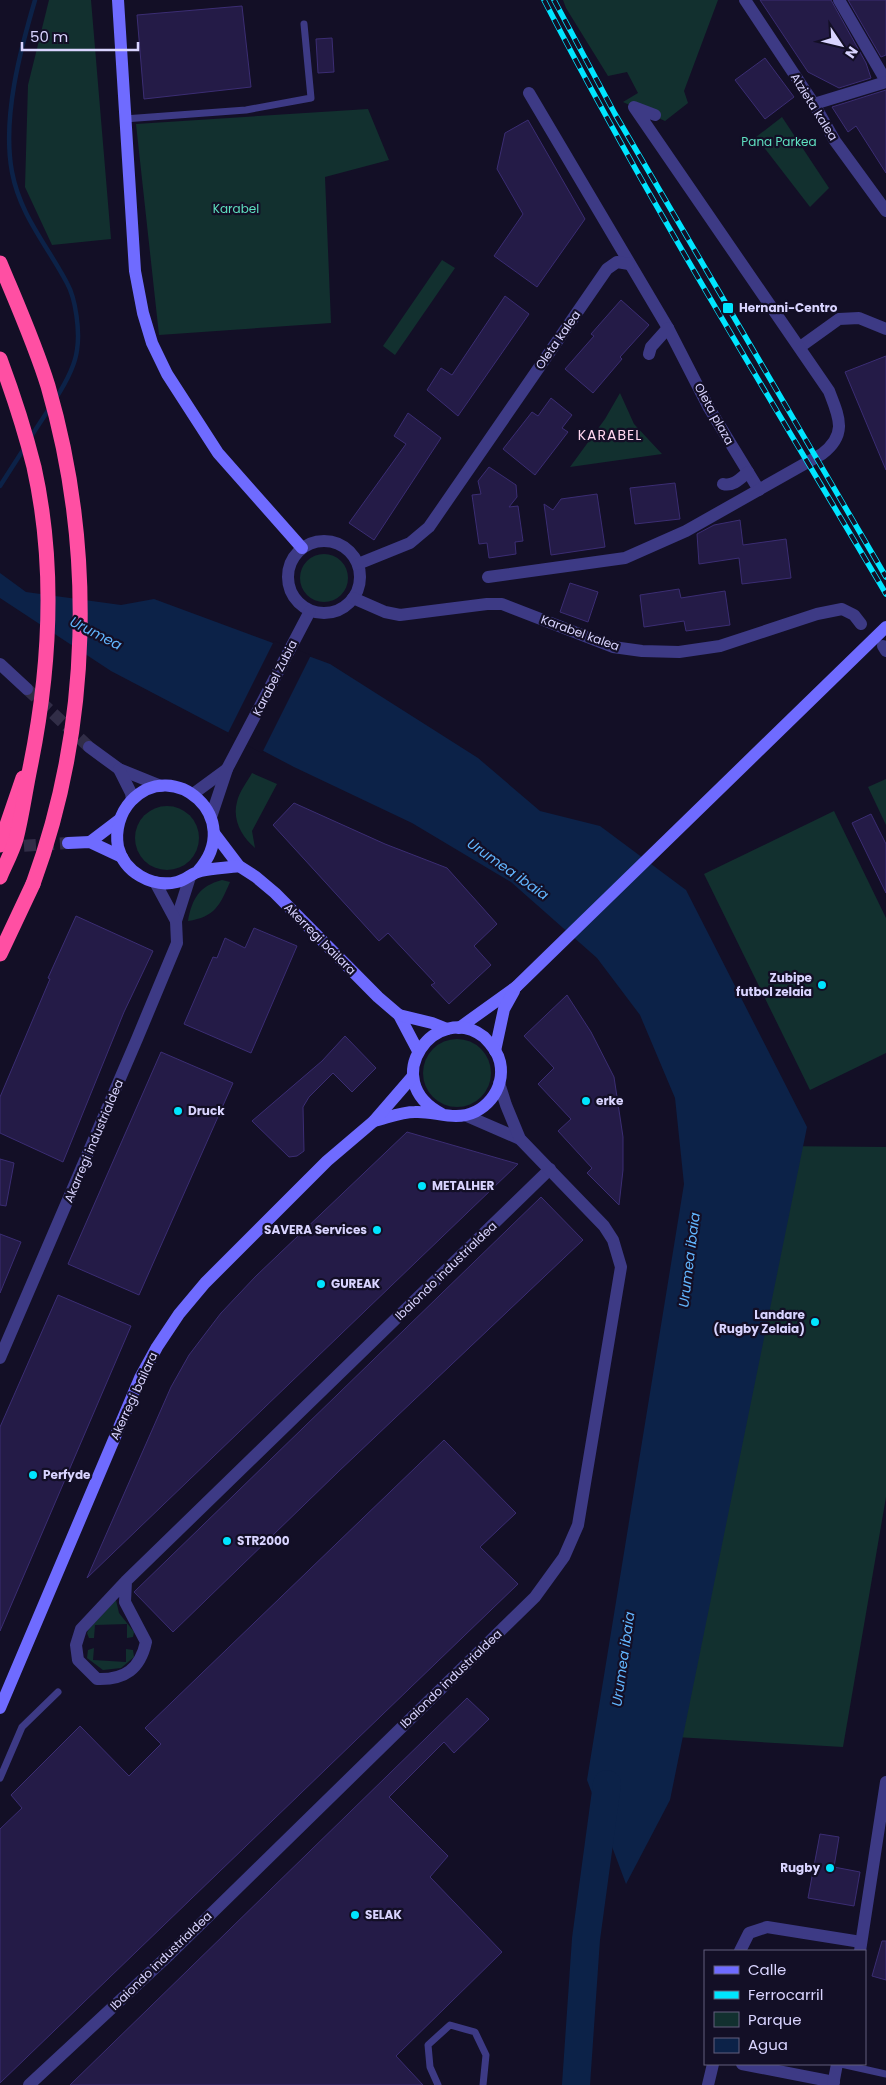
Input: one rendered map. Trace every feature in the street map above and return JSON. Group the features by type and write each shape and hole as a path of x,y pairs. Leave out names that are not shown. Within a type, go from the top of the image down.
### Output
{"highway":[{"path":"0,263 37,353 55,416 71,494 80,588 80,656 75,710 50,839 33,884 0,954"},
{"path":"0,359 12,391 34,467 44,535 49,599 45,673 37,736 15,840 0,878"},
{"path":"0,845 37,736"}],"main road":[{"path":"118,0 135,271 142,313 152,344 167,374 218,453 302,548"},
{"path":"442,1114 431,1108 422,1099 416,1088 413,1076 414,1063 418,1051 426,1041 436,1034 453,1029 516,987 886,626"},
{"path":"122,857 117,839 119,820 124,809 141,793 161,786 178,788 193,794 204,804 211,817 214,832 211,854 194,874"},
{"path":"90,842 119,820"},
{"path":"68,843 90,842 122,857 136,873 155,882 170,884 194,874 238,866 214,832"},
{"name":"Akerregi bailara","path":"238,866 256,877 275,893 378,997 399,1015"},
{"path":"495,1051 504,1009 516,987"},
{"path":"374,1121 414,1112 467,1116 488,1104 500,1083 501,1072 495,1051 480,1034 399,1015"},
{"path":"399,1015 418,1051"},
{"name":"Akerregi bailara","path":"0,1708 136,1387 157,1347 179,1314 205,1282 327,1161 374,1121 413,1076"}],"street":[{"name":"Atzieta kalea","path":"745,0 814,104 835,141 886,211"},
{"path":"814,104 886,82 839,0"},
{"path":"528,94 629,264"},
{"path":"488,577 625,558 686,531 822,454 832,446 838,435 840,424 829,391 634,107 655,115"},
{"name":"Oleta kalea","path":"358,564 410,544 429,526 607,269 617,262 629,264"},
{"name":"Oleta plaza","path":"629,264 668,328 709,408 748,472"},
{"path":"800,347 839,318 859,318 886,329"},
{"path":"648,354 651,347 668,328"},
{"path":"723,484 727,486 736,482 748,472 759,490"},
{"path":"319,541 329,541 346,549 358,564 360,582 353,598 345,606 334,612 310,611 301,605 289,588 287,577 292,561 302,548 319,541"},
{"name":"Karabel kalea","path":"353,598 385,612 400,616 487,604 502,604 613,647 642,651 679,652 720,646 817,614 842,610 854,615 861,624"},
{"name":"Karabel Zubia","path":"227,769 310,611"},
{"path":"0,664 26,689"},
{"path":"89,747 119,769 161,786"},
{"path":"119,769 131,793 132,800"},
{"path":"193,794 227,769"},
{"path":"211,817 227,769"},
{"name":"Akarregi industrialdea","path":"0,1358 168,966 176,943 176,921 194,874"},
{"path":"155,882 176,921"},
{"path":"500,1083 506,1105 520,1139"},
{"path":"467,1116 520,1139"},
{"name":"Ibaiondo industrialdea","path":"29,2085 170,1954 535,1597 564,1557 578,1525 621,1267 613,1240 604,1226 520,1139"},
{"name":"Ibaiondo industrialdea","path":"126,1581 125,1602 146,1642 143,1655 127,1674 112,1680 97,1679 78,1660 76,1645 80,1629 126,1581 550,1169"},
{"path":"740,1950 749,1933 767,1927 860,1947 886,1782"},
{"path":"708,2085 713,2065"},
{"path":"747,2065 833,2084 839,2065"}],"lane":[{"path":"124,119 246,110 310,98 304,24"},
{"path":"0,1778 22,1726 58,1692"},
{"path":"438,2085 430,2067 428,2045 450,2025 475,2032 486,2055 483,2085"},
{"path":"844,2065 886,2074"}],"green space":[{"path":"49,0 91,0 111,239 52,245 25,187 28,85"},
{"path":"563,0 718,0 684,91 688,103 665,121 623,102 638,93 627,72 608,76"},
{"name":"Karabel","path":"368,109 389,160 325,177 331,323 159,335 136,124"},
{"name":"Pana Parkea","path":"782,117 829,188 810,207 756,137"},
{"path":"442,260 455,268 395,355 383,346"},
{"path":"620,393 634,424 662,454 570,467 605,419"},
{"path":"319,554 329,554 341,561 348,573 348,583 341,595 329,602 319,602 311,598 304,591 300,583 300,573 304,565 311,558"},
{"path":"252,773 277,784 252,831 255,848 239,828 236,815 238,798"},
{"path":"886,779 886,825 868,787"},
{"path":"161,806 173,806 190,815 197,826 199,838 197,850 190,861 173,870 161,870 149,865 140,856 135,844 135,832 140,820 149,811"},
{"name":"Zubipe futbol zelaia","path":"834,811 886,918 886,1053 810,1090 704,874"},
{"path":"222,880 230,882 215,909 205,916 188,921 194,900 198,894 208,886"},
{"path":"450,1039 464,1039 476,1044 486,1054 491,1066 491,1080 486,1092 476,1102 464,1107 450,1107 438,1102 428,1092 423,1080 423,1066 428,1054 438,1044"},
{"name":"Landare (Rugby Zelaia)","path":"773,1146 886,1147 886,1497 843,1747 676,1737"},
{"path":"116,1600 119,1613 134,1632 133,1637 127,1638 127,1624 95,1625 94,1638 89,1638 87,1633 89,1629"},
{"path":"94,1648 93,1660 126,1662 126,1649 133,1650 134,1657 121,1668 103,1670 87,1658 88,1650"}],"water":[{"name":"Urumea","path":"0,573 26,592 121,605 154,599 330,664 478,758 540,811 600,826 686,890 807,1127 670,1800 626,1884 587,1780 684,1184 675,1098 640,1015 597,958 511,882 412,823 294,767 111,671 0,598"}],"pier":[{"path":"274,641 311,655 262,753 227,735"}],"building":[{"path":"760,0 831,0 866,63 871,78 839,88 808,72"},
{"path":"848,0 886,0 886,55 881,57"},
{"path":"242,6 251,87 144,99 137,15"},
{"path":"332,38 334,72 318,73 316,39"},
{"path":"765,58 794,97 765,119 735,80"},
{"path":"886,90 886,173 856,126 848,132 832,107"},
{"path":"528,120 585,219 537,287 494,256 523,214 497,169 505,133"},
{"path":"505,296 529,314 458,416 427,390 441,368 452,375"},
{"path":"621,300 649,325 620,357 622,359 593,393 565,369 594,336 591,334"},
{"path":"886,356 886,470 845,372"},
{"path":"551,398 572,415 562,428 568,432 535,475 503,449 532,412 538,416"},
{"path":"408,413 441,438 374,540 349,523 406,444 394,436"},
{"path":"489,467 516,485 517,497 509,507 518,506 523,541 515,542 516,554 489,558 487,543 479,544 472,495 481,494 478,481"},
{"path":"675,483 680,519 635,524 630,488"},
{"path":"597,494 605,547 551,555 544,504 553,510 561,499"},
{"path":"740,520 743,545 786,539 791,578 742,584 739,558 699,564 697,534 714,525"},
{"path":"570,583 598,592 588,622 560,612"},
{"path":"679,589 681,598 725,591 730,625 686,631 684,621 644,627 640,595"},
{"path":"294,803 385,844 447,868 497,924 474,946 491,965 449,1004 431,985 435,983 388,933 379,941 273,825"},
{"path":"871,814 886,844 886,893 852,823"},
{"path":"76,916 153,951 124,1012 63,1162 0,1133 0,1097 50,979 48,978"},
{"path":"254,928 297,946 251,1053 184,1024 213,957 217,958 225,938 245,948"},
{"name":"erke","path":"567,995 591,1032 614,1077 623,1137 623,1170 619,1205 587,1173 592,1168 558,1131 571,1119 538,1084 554,1068 524,1036"},
{"path":"345,1036 376,1068 352,1092 333,1073 309,1097 303,1107 304,1151 297,1156 289,1157 252,1121 322,1061"},
{"path":"161,1052 233,1083 139,1295 68,1264"},
{"path":"407,1132 518,1164 87,1578 171,1387 189,1355 221,1313 256,1276"},
{"path":"0,1159 14,1163 6,1206 0,1205"},
{"path":"541,1197 583,1240 338,1472 173,1632 134,1592"},
{"path":"0,1234 21,1242 0,1293"},
{"path":"58,1295 131,1326 0,1631 0,1427"},
{"path":"444,1440 516,1513 480,1547 518,1584 0,2083 0,1829 22,1808 11,1795 80,1726 129,1776 161,1744 145,1728"},
{"name":"SELAK","path":"467,1698 489,1719 454,1753 444,1742 389,1797 448,1856 430,1877 502,1952 396,2056 423,2085 70,2085"},
{"path":"820,1834 839,1837 834,1867 860,1872 854,1906 808,1898"},
{"path":"882,1941 886,1941 886,1980 872,1976"}],"waterway":[{"path":"35,0 14,85 9,130 10,151 12,172 21,202 67,283 75,306 78,334 76,356 69,375 56,398"},
{"path":"30,438 49,409"},
{"path":"0,486 25,447"},
{"name":"Urumea ibaia","path":"576,2085 586,1939 607,1784"}],"tunnel":[{"path":"27,689 89,747"},
{"path":"6,847 68,843"}],"railway":[{"path":"544,0 625,151 754,373 886,594"},
{"path":"554,0 615,114 886,577"}],"place":[{"name":"Hernani-Centro","path":"728,308"},
{"name":"Zubipe futbol zelaia","path":"822,985"},
{"name":"erke","path":"586,1101"},
{"name":"Druck","path":"178,1111"},
{"name":"METALHER","path":"422,1186"},
{"name":"SAVERA Services","path":"377,1230"},
{"name":"GUREAK","path":"321,1284"},
{"name":"Landare (Rugby Zelaia)","path":"815,1322"},
{"name":"Perfyde","path":"33,1475"},
{"name":"STR2000","path":"227,1541"},
{"name":"Rugby","path":"830,1868"},
{"name":"SELAK","path":"355,1915"}],"district":[{"name":"KARABEL","path":"610,435"}]}
